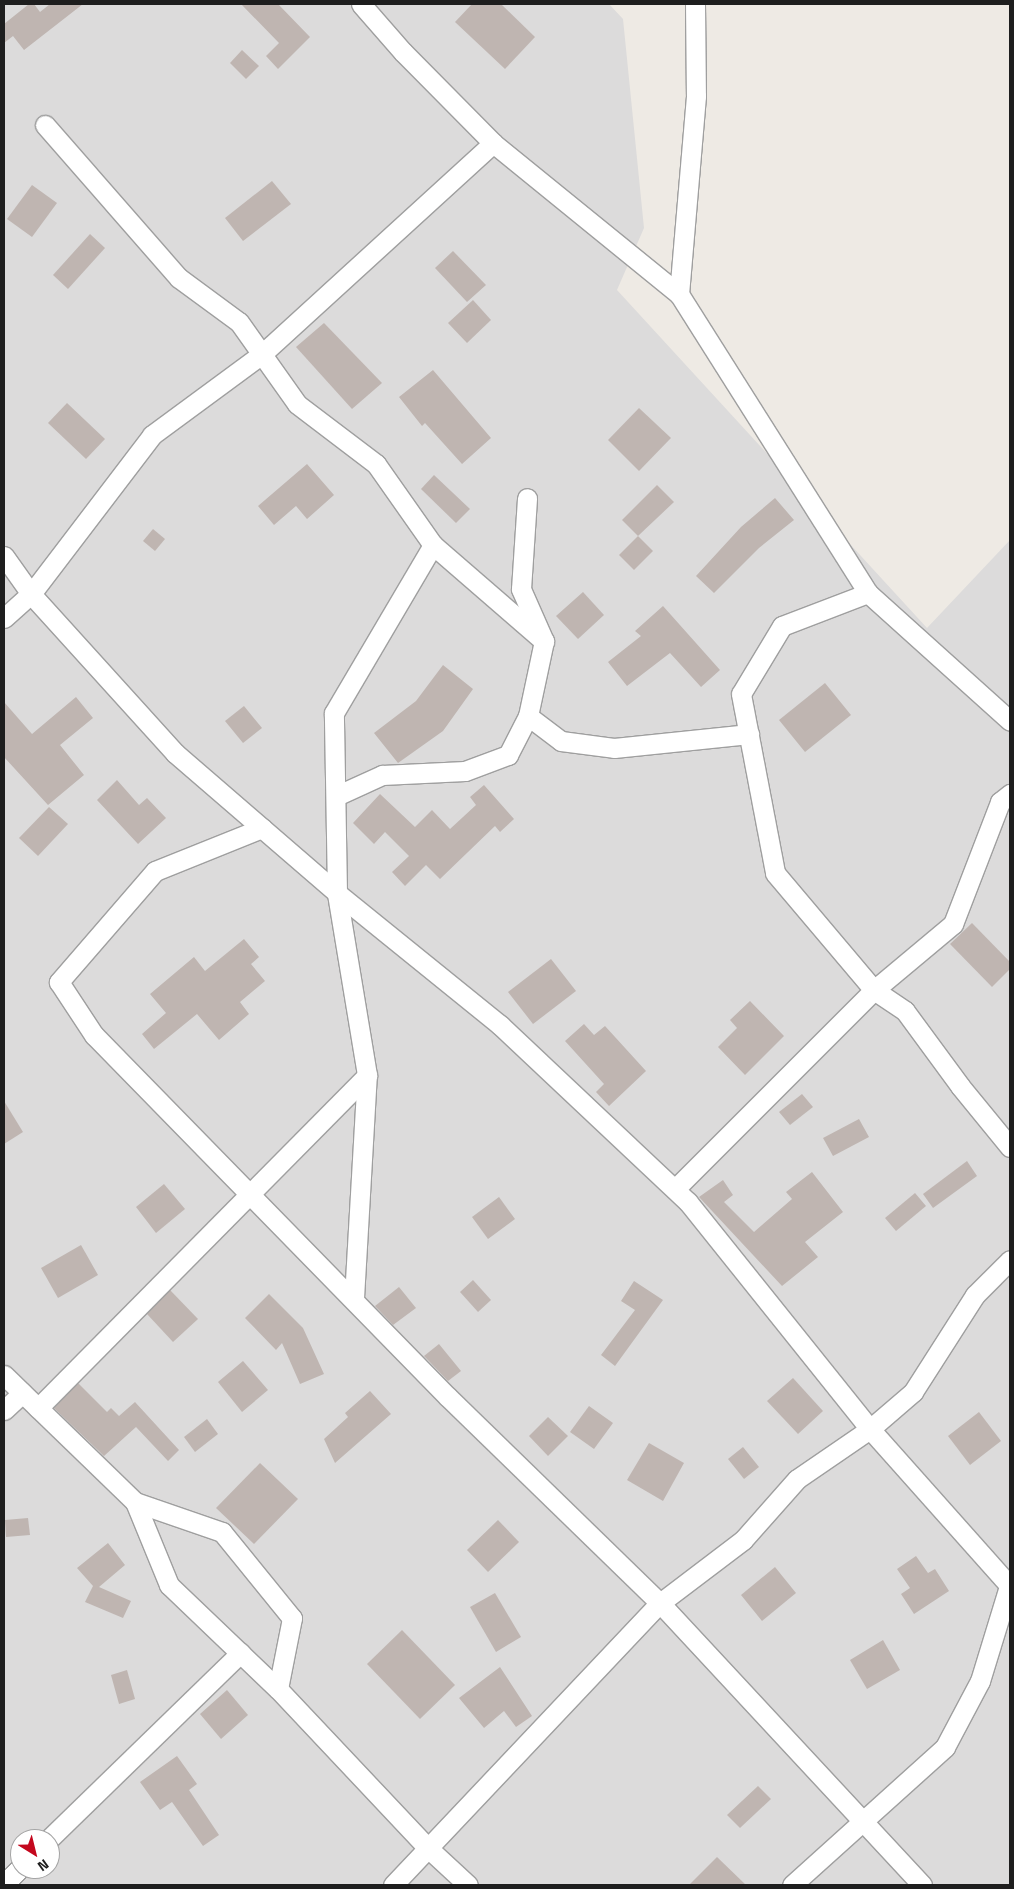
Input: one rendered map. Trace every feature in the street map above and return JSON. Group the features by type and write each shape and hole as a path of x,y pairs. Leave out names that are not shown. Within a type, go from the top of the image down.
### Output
{"street":[{"path":"361,4 403,52 493,143 679,294 868,593 1010,721"},
{"path":"679,294 696,96 696,12 686,4"},
{"path":"45,125 179,278 239,322 298,404 376,464 433,544 544,641"},
{"path":"4,618 31,594 152,435 262,354 493,143"},
{"path":"336,796 382,775 465,771 508,755 528,716 544,641 521,588 527,498"},
{"path":"354,1298 367,1075 338,893 334,713 433,544"},
{"path":"4,556 31,594 175,753 338,893 500,1025 674,1189 870,1429 1009,1584 980,1681 945,1747 792,1885"},
{"path":"868,593 782,626 741,694 775,873 874,990 905,1011 960,1086 1010,1146"},
{"path":"528,716 561,741 614,748 749,734"},
{"path":"674,1189 874,990 953,924 1000,802 1010,794"},
{"path":"262,828 155,870 59,982 94,1034 354,1298 448,1397 660,1603 922,1885"},
{"path":"38,1408 249,1192 367,1075"},
{"path":"393,1885 660,1603 744,1540 797,1479 870,1429 912,1392 975,1295 1010,1260"},
{"path":"4,1375 135,1502 170,1585 278,1689 429,1849 468,1885"},
{"path":"4,1410 22,1393"},
{"path":"135,1502 222,1532 292,1618 278,1689"},
{"path":"59,1829 240,1652"}],"shaded area":[{"path":"4,4 609,4 623,19 644,228 617,290 927,628 1010,540 1010,1885 4,1885"}],"building":[{"path":"29,4 34,4 40,12 50,4 83,4 24,50 13,36 4,43 4,24"},
{"path":"241,4 278,4 310,37 278,69 266,56 279,43"},
{"path":"472,4 501,4 535,37 505,69 455,22"},
{"path":"242,50 259,66 246,79 230,63"},
{"path":"272,181 291,204 243,241 225,218"},
{"path":"32,185 57,203 32,237 7,219"},
{"path":"90,234 105,248 68,289 53,275"},
{"path":"453,251 486,285 467,302 435,268"},
{"path":"473,300 491,320 467,343 448,323"},
{"path":"324,323 382,383 352,409 296,347"},
{"path":"433,370 491,438 462,464 425,423 422,426 399,397"},
{"path":"67,403 105,439 86,459 48,423"},
{"path":"639,408 671,438 639,471 608,440"},
{"path":"307,464 334,495 307,519 296,506 274,525 258,506"},
{"path":"434,475 470,509 456,523 421,489"},
{"path":"657,485 674,502 638,536 622,520"},
{"path":"775,498 794,520 759,548 714,593 696,576 741,527"},
{"path":"153,529 165,539 155,551 143,541"},
{"path":"638,536 653,551 634,570 619,555"},
{"path":"583,592 604,615 578,639 556,616"},
{"path":"663,606 720,670 701,687 670,653 627,686 608,662 641,636 635,631"},
{"path":"443,665 473,689 443,731 398,763 374,733 416,701"},
{"path":"825,683 851,715 805,752 779,720"},
{"path":"76,697 93,718 60,745 84,775 48,805 4,757 4,702 32,734"},
{"path":"244,706 262,728 243,743 225,721"},
{"path":"117,780 139,805 147,798 166,818 138,844 97,800"},
{"path":"484,785 514,819 500,832 495,826 440,879 426,865 405,886 392,872 409,856 385,832 374,844 353,823 380,794 415,827 432,810 450,829 476,805 470,797"},
{"path":"49,807 68,824 38,856 19,838"},
{"path":"972,923 1010,962 1010,969 992,987 950,944"},
{"path":"244,939 259,957 251,964 265,981 240,1002 249,1014 219,1040 197,1014 154,1049 142,1034 166,1013 150,994 194,957 205,971"},
{"path":"551,959 576,991 533,1024 508,992"},
{"path":"750,1001 784,1036 745,1075 718,1047 737,1028 730,1020"},
{"path":"584,1024 594,1035 605,1026 646,1071 609,1106 596,1092 604,1084 565,1041"},
{"path":"802,1094 813,1107 790,1125 779,1112"},
{"path":"4,1101 23,1132 4,1144"},
{"path":"859,1119 869,1137 833,1156 823,1138"},
{"path":"967,1161 977,1176 933,1208 923,1194"},
{"path":"812,1172 843,1212 805,1242 818,1257 782,1286 699,1197 723,1180 733,1195 724,1202 754,1232 792,1199 786,1192"},
{"path":"164,1184 185,1209 156,1233 136,1207"},
{"path":"915,1193 926,1206 896,1231 885,1218"},
{"path":"499,1197 515,1219 488,1239 472,1217"},
{"path":"81,1245 98,1275 58,1298 41,1268"},
{"path":"473,1280 491,1300 478,1312 460,1292"},
{"path":"634,1281 663,1300 615,1366 601,1355 635,1310 621,1301"},
{"path":"399,1287 416,1308 393,1325 375,1306"},
{"path":"170,1290 198,1319 173,1342 147,1314"},
{"path":"269,1294 303,1328 324,1374 300,1384 282,1343 276,1350 245,1318"},
{"path":"439,1344 461,1371 448,1381 424,1356"},
{"path":"243,1361 268,1390 242,1412 218,1382"},
{"path":"793,1378 823,1411 798,1434 767,1401"},
{"path":"78,1383 107,1412 111,1408 119,1416 135,1402 179,1450 168,1461 136,1427 104,1456 54,1408"},
{"path":"370,1391 391,1414 335,1463 324,1439 348,1417 345,1413"},
{"path":"589,1406 613,1423 594,1449 570,1432"},
{"path":"979,1412 1001,1441 970,1465 948,1436"},
{"path":"548,1417 568,1436 548,1456 529,1436"},
{"path":"207,1419 218,1434 195,1452 184,1437"},
{"path":"649,1443 684,1463 663,1501 627,1480"},
{"path":"743,1447 759,1467 744,1479 728,1459"},
{"path":"260,1463 298,1499 254,1544 216,1508"},
{"path":"28,1518 30,1535 6,1537 5,1520"},
{"path":"498,1520 519,1542 488,1572 467,1550"},
{"path":"108,1543 125,1565 99,1587 131,1601 123,1618 85,1602 93,1586 77,1568"},
{"path":"916,1556 928,1573 935,1569 949,1591 914,1614 901,1594 910,1588 897,1569"},
{"path":"775,1567 796,1593 762,1621 741,1595"},
{"path":"495,1593 521,1637 496,1652 470,1607"},
{"path":"402,1630 455,1685 420,1719 367,1664"},
{"path":"883,1640 900,1670 867,1689 850,1660"},
{"path":"500,1667 532,1716 516,1727 504,1711 484,1728 459,1698"},
{"path":"127,1670 135,1699 119,1704 111,1675"},
{"path":"227,1690 248,1715 221,1739 200,1714"},
{"path":"177,1756 197,1784 189,1790 219,1835 203,1846 172,1802 160,1810 140,1782"},
{"path":"758,1786 771,1799 740,1828 727,1815"},
{"path":"717,1857 746,1885 689,1885"}]}
